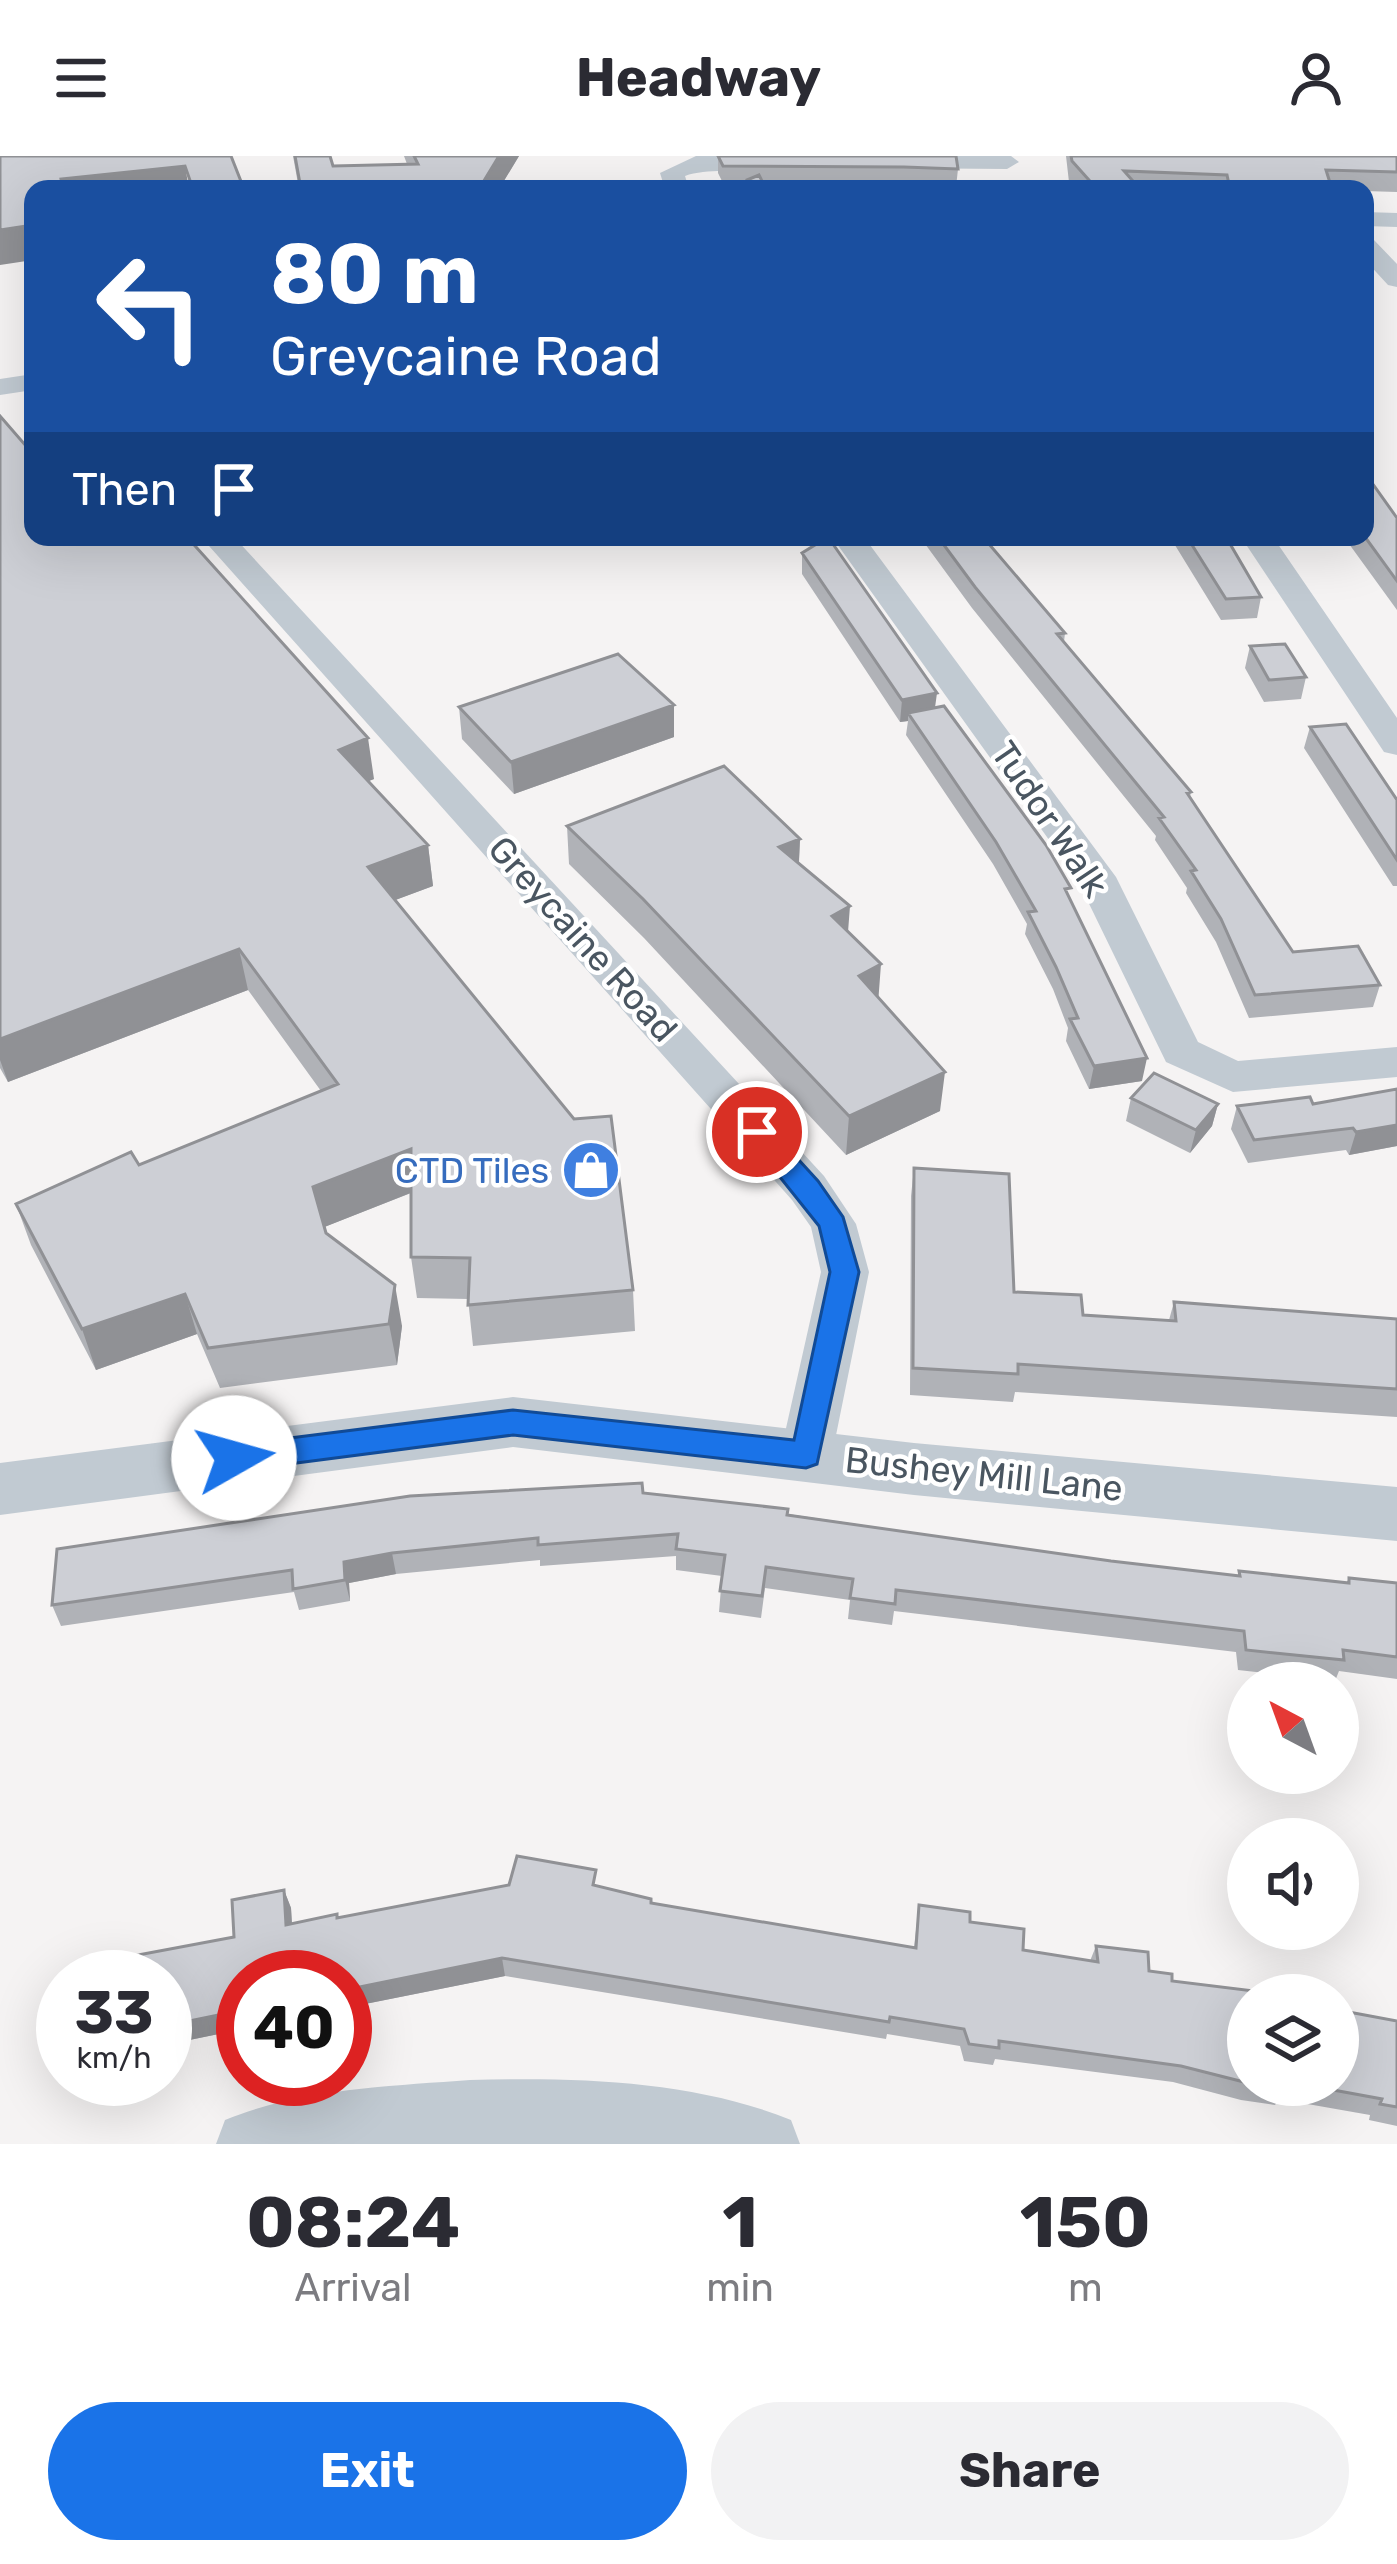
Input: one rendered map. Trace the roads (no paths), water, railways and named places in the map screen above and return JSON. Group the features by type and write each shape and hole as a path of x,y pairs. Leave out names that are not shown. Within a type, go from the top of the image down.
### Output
{"street":[{"path":"877,163 1004,159"},
{"path":"674,180 672,173 704,161 806,162"},
{"path":"1374,255 1397,279"},
{"name":"Greycaine Road","path":"226,546 808,1188 833,1224 845,1272 806,1455"},
{"name":"Tudor Walk","path":"855,546 1096,877 1181,1052 1233,1077 1397,1062"},
{"path":"1263,546 1397,744"},
{"name":"Bushey Mill Lane","path":"0,1489 513,1422 1397,1514"},
{"path":"249,2144 343,2123 493,2127 609,2116 767,2144"}],"place":[{"name":"CTD Tiles","path":"591,1170"}]}
